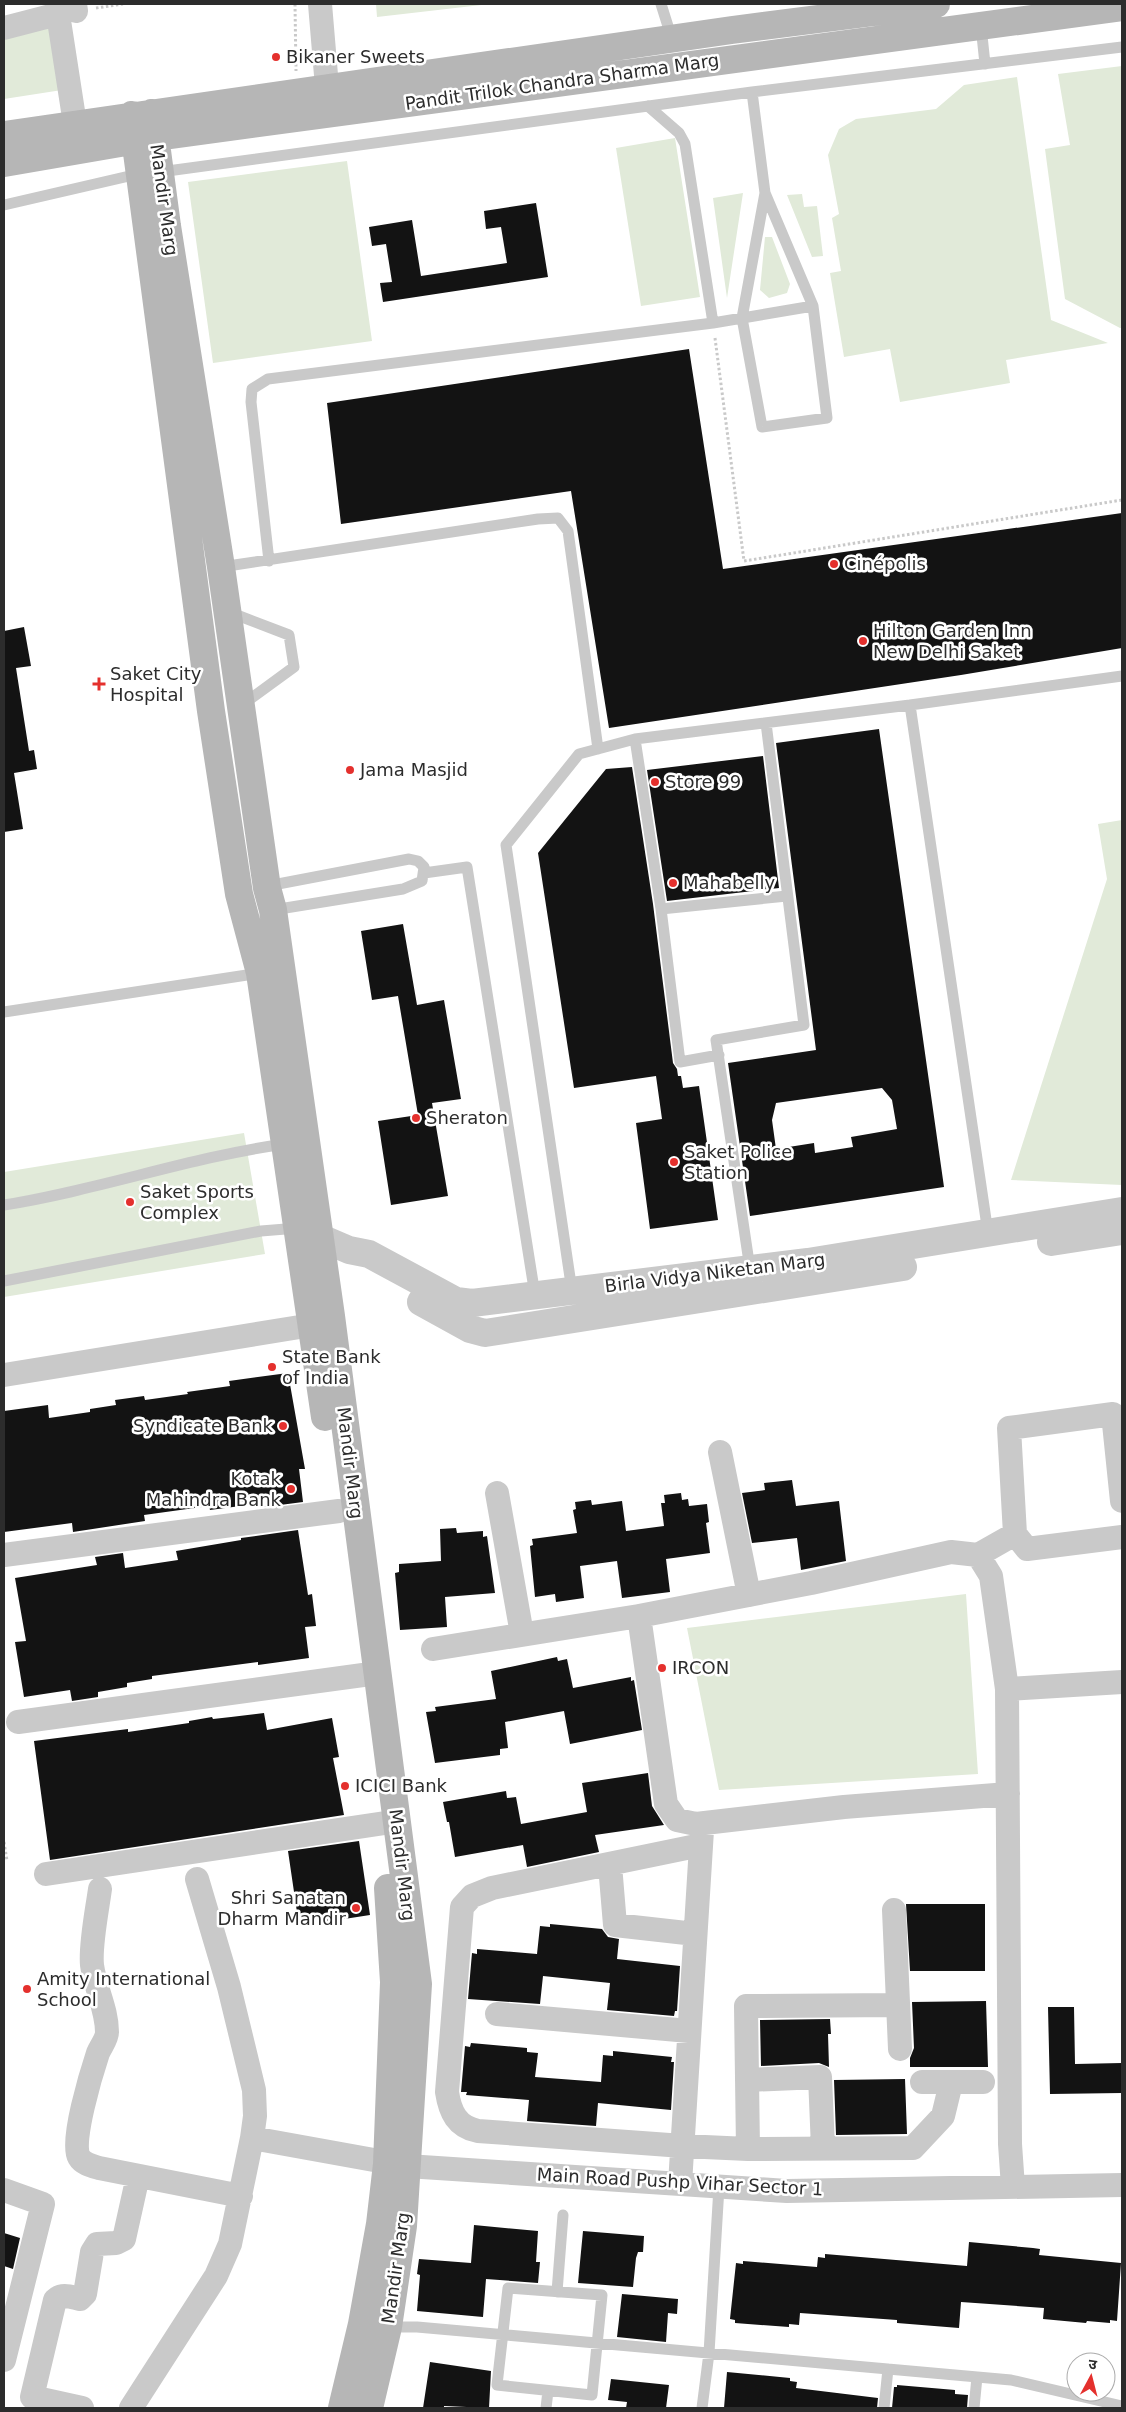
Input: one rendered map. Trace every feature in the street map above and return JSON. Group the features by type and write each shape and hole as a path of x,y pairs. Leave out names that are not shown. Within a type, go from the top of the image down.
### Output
{"main road":[{"name":"Pandit Trilok Chandra Sharma Marg","path":"4,164 144,126 296,92 936,4"},
{"name":"Pandit Trilok Chandra Sharma Marg","path":"4,135 76,124 144,126 981,26 1122,7"},
{"name":"Mandir Marg","path":"144,126 166,288"},
{"path":"166,288 221,567 270,899 309,1233 322,1323"},
{"path":"166,288 211,711 239,894 260,973 285,1144 309,1233"},
{"path":"239,894 270,899"},
{"name":"Mandir Marg","path":"322,1323 339,1511 385,1823 394,1982 397,2165 404,2226 388,2327 369,2408"},
{"name":"Mandir Marg","path":"322,1323 418,1984 397,2165 380,2224 362,2324 342,2408"}],"street":[{"path":"320,4 327,87"},
{"path":"4,28 58,14 76,124"},
{"path":"991,1242 1122,1211"},
{"path":"349,1250 359,1269 470,1329 484,1334 752,1280 991,1242 1122,1231"},
{"name":"Birla Vidya Niketan Marg","path":"309,1233 349,1250 369,1254 456,1301 472,1303 536,1297 572,1291 752,1280"},
{"path":"4,1374 322,1323"},
{"path":"1122,1501 1113,1414 1009,1428 1015,1534 1027,1549 1122,1537"},
{"path":"720,1452 749,1595"},
{"path":"498,1493 522,1634"},
{"path":"4,1555 339,1511"},
{"path":"433,1649 639,1616 749,1595 951,1552 978,1555 1015,1534"},
{"path":"978,1555 991,1576 1006,1690 1010,2144 1013,2187"},
{"path":"639,1616 666,1804 677,1820 702,1834"},
{"path":"18,1722 363,1675"},
{"path":"1006,1690 1122,1682"},
{"path":"951,2083 943,2116 913,2148 748,2149 469,2130 458,2122 449,2108 447,2092 462,1907 472,1896 492,1888 610,1865 702,1834 844,1807 1008,1794"},
{"path":"46,1874 385,1823"},
{"path":"680,2184 702,1834"},
{"path":"610,1865 615,1925 695,1934"},
{"path":"130,2408 216,2276 230,2244 241,2196 255,2116 254,2090 229,1987 197,1879"},
{"path":"100,1889 92,1964 100,2001 106,2016 107,2035 99,2051 83,2106 77,2147 78,2157 85,2163 138,2176 241,2196"},
{"path":"894,1910 900,2049"},
{"path":"748,2149 746,2006 898,2005"},
{"path":"497,2014 689,2031"},
{"path":"747,2080 820,2077 822,2148"},
{"path":"922,2082 983,2082"},
{"name":"Main Road Pushp Vihar Sector 1","path":"252,2138 397,2165 787,2191 1122,2185"},
{"path":"82,2408 36,2403 32,2397 55,2300 59,2296 80,2299 85,2294 92,2252 97,2244 116,2243 124,2239 138,2176"},
{"path":"4,2190 43,2204 14,2277 4,2360"}],"lane":[{"path":"661,4 672,39"},
{"path":"981,26 985,64"},
{"path":"4,205 149,173 752,92 1122,47"},
{"path":"752,92 764,193 813,306 827,418 762,426 742,318 764,193"},
{"path":"648,106 678,132 685,144 712,322"},
{"path":"269,561 251,402 252,389 268,379 742,318 813,306"},
{"path":"221,567 538,518 558,518 568,530 598,749"},
{"path":"227,612 289,635 294,667 241,706"},
{"path":"572,1291 506,845 579,754 635,739 910,705 1122,676"},
{"path":"910,705 991,1242"},
{"path":"752,1280 716,1040 804,1025 766,722"},
{"path":"635,739 661,909 680,1062 719,1056"},
{"path":"409,859 418,861 424,867 422,881 403,889 270,899 278,884 409,859"},
{"path":"424,873 467,867 536,1297"},
{"path":"661,909 787,896"},
{"path":"4,1012 260,973"},
{"path":"4,1205 57,1196 246,1149 285,1144"},
{"path":"4,1281 261,1231 309,1233"},
{"path":"702,2408 709,2353 719,2187"},
{"path":"557,2292 563,2215"},
{"path":"508,2288 602,2296 592,2395 496,2385 503,2334 508,2288"},
{"path":"388,2327 417,2327 503,2334 1011,2380 1122,2406"},
{"path":"884,2408 888,2369"},
{"path":"974,2408 977,2377"},
{"path":"546,2408 548,2391"}],"path":[{"path":"295,4 296,92"},
{"path":"712,322 744,561 1122,500"},
{"path":"4,1842 7,1861"}],"green space":[{"path":"376,4 490,4 377,17"},
{"path":"52,24 62,90 4,99 4,36"},
{"path":"1122,66 1122,328 1120,328 1065,299 1045,149 1070,145 1058,74"},
{"path":"1017,77 1051,320 1108,343 1006,360 1010,383 900,402 890,349 844,357 830,273 841,271 832,218 839,214 828,155 839,129 856,119 936,109 964,85"},
{"path":"675,138 700,297 641,306 616,148"},
{"path":"347,161 372,341 213,363 188,182"},
{"path":"743,193 727,298 713,198"},
{"path":"802,194 804,207 817,206 823,256 812,257 787,195"},
{"path":"765,237 772,237 790,284 787,293 769,298 760,290"},
{"path":"1122,820 1122,1185 1011,1180 1107,879 1098,824"},
{"name":"Saket Sports Complex","path":"244,1133 265,1254 4,1297 4,1172"},
{"path":"966,1594 978,1774 719,1790 687,1628"}],"building":[{"path":"536,203 548,277 383,302 380,283 392,282 386,244 372,246 369,227 412,220 421,276 507,263 501,227 486,229 484,211"},
{"path":"689,349 723,569 1122,513 1122,648 961,675 609,728 571,491 341,524 327,403"},
{"path":"24,627 31,666 16,668 29,751 34,750 37,769 14,773 23,829 4,832 4,631"},
{"path":"879,729 944,1187 750,1216 728,1063 816,1050 776,743","holes":["882,1088 892,1100 897,1129 851,1137 853,1147 815,1153 814,1143 776,1149 772,1120 776,1103"]},
{"path":"763,756 779,888 667,901 647,770"},
{"path":"632,767 653,904 673,1063 677,1069 678,1076 681,1076 683,1088 699,1086 718,1220 650,1229 636,1123 662,1119 656,1076 574,1088 538,853 606,769"},
{"path":"403,924 417,1005 444,1000 461,1099 432,1103 448,1196 391,1205 378,1121 418,1115 398,996 372,1000 361,931"},
{"path":"288,1373 305,1469 299,1469 303,1502 257,1508 256,1504 210,1510 209,1506 144,1515 145,1521 73,1532 72,1523 4,1532 4,1411 48,1405 49,1418 90,1412 90,1409 116,1405 115,1400 144,1396 145,1400 188,1394 187,1392 230,1386 229,1381"},
{"path":"792,1480 796,1506 839,1501 846,1561 801,1570 797,1538 752,1543 742,1493 765,1490 764,1483"},
{"path":"681,1493 682,1500 688,1499 689,1506 707,1504 709,1522 706,1523 710,1553 666,1559 670,1592 622,1598 617,1561 580,1566 584,1598 556,1602 555,1594 535,1597 530,1546 533,1545 532,1539 577,1533 573,1510 576,1509 575,1502 591,1500 592,1505 622,1501 626,1531 664,1526 661,1503 665,1503 664,1495"},
{"path":"456,1528 457,1533 483,1531 483,1537 487,1536 495,1593 445,1597 447,1627 400,1630 395,1573 399,1572 399,1564 441,1561 440,1529"},
{"path":"298,1530 308,1595 312,1594 316,1626 305,1627 309,1658 258,1665 258,1662 152,1676 152,1679 127,1683 127,1687 98,1692 98,1697 72,1701 70,1690 24,1697 15,1642 26,1641 15,1578 97,1565 95,1557 123,1553 125,1568 178,1560 176,1551 241,1540 241,1538"},
{"path":"557,1657 558,1661 567,1659 573,1688 631,1677 631,1681 634,1680 642,1730 570,1744 564,1711 505,1722 508,1748 500,1749 500,1755 435,1763 426,1712 436,1711 435,1707 496,1699 491,1671"},
{"path":"264,1713 267,1730 332,1718 339,1757 333,1758 344,1815 50,1860 34,1741 128,1729 128,1732 189,1723 189,1721 212,1717 213,1719"},
{"path":"648,1773 652,1806 664,1825 595,1835 599,1852 527,1867 523,1845 455,1857 449,1822 447,1822 443,1802 506,1791 507,1798 516,1797 521,1824 587,1812 582,1783"},
{"path":"359,1841 370,1915 299,1926 288,1851"},
{"path":"906,1904 985,1904 985,1971 910,1971"},
{"path":"550,1924 602,1929 608,1937 619,1939 617,1959 680,1966 677,2011 675,2011 674,2016 607,2010 610,1983 543,1976 540,2004 468,1999 472,1953 477,1954 477,1949 537,1954 540,1926 550,1927"},
{"path":"986,2001 988,2067 910,2067 910,2058 914,2048 912,2002"},
{"path":"1048,2007 1074,2007 1075,2064 1122,2063 1122,2093 1050,2094"},
{"path":"830,2019 831,2034 828,2034 829,2067 819,2063 761,2066 760,2020"},
{"path":"471,2043 527,2048 527,2052 538,2053 535,2077 601,2082 603,2055 613,2056 613,2051 672,2057 671,2062 674,2062 671,2110 598,2103 596,2126 527,2121 529,2100 466,2095 467,2092 461,2092 465,2046 470,2047"},
{"path":"905,2079 907,2134 836,2135 834,2080"},
{"path":"474,2225 538,2231 536,2262 540,2262 538,2283 486,2279 483,2317 417,2311 420,2275 417,2274 419,2259 471,2263"},
{"path":"583,2231 644,2236 643,2252 638,2252 636,2258 633,2287 578,2283"},
{"path":"4,2233 20,2238 13,2269 4,2266"},
{"path":"969,2242 1040,2249 1039,2255 1121,2263 1117,2321 1110,2320 1110,2323 1087,2321 1086,2323 1043,2319 1044,2308 961,2302 959,2328 897,2323 897,2320 800,2313 799,2325 789,2324 789,2327 735,2323 735,2320 730,2319 736,2263 743,2264 743,2261 817,2267 818,2257 825,2258 825,2254 967,2266"},
{"path":"622,2294 678,2299 677,2314 668,2313 666,2342 617,2337"},
{"path":"430,2362 491,2371 489,2408 444,2406 444,2408 423,2408"},
{"path":"727,2372 790,2378 790,2381 797,2382 796,2388 878,2398 877,2408 724,2408"},
{"path":"611,2379 669,2385 666,2408 626,2408 627,2402 608,2400"},
{"path":"897,2385 955,2390 955,2394 968,2395 967,2408 892,2408 894,2387 897,2387"}],"place":[{"name":"Bikaner Sweets","path":"276,57"},
{"name":"Cinépolis","path":"834,564"},
{"name":"Hilton Garden Inn New Delhi Saket","path":"863,641"},
{"name":"Saket City Hospital","path":"99,684"},
{"name":"Jama Masjid","path":"350,770"},
{"name":"Store 99","path":"655,782"},
{"name":"Mahabelly","path":"673,883"},
{"name":"Sheraton","path":"416,1118"},
{"name":"Saket Police Station","path":"674,1162"},
{"name":"Saket Sports Complex","path":"130,1202"},
{"name":"State Bank of India","path":"272,1367"},
{"name":"Syndicate Bank","path":"283,1426"},
{"name":"Kotak Mahindra Bank","path":"291,1489"},
{"name":"IRCON","path":"662,1668"},
{"name":"ICICI Bank","path":"345,1786"},
{"name":"Shri Sanatan Dharm Mandir","path":"356,1908"},
{"name":"Amity International School","path":"27,1989"}]}
